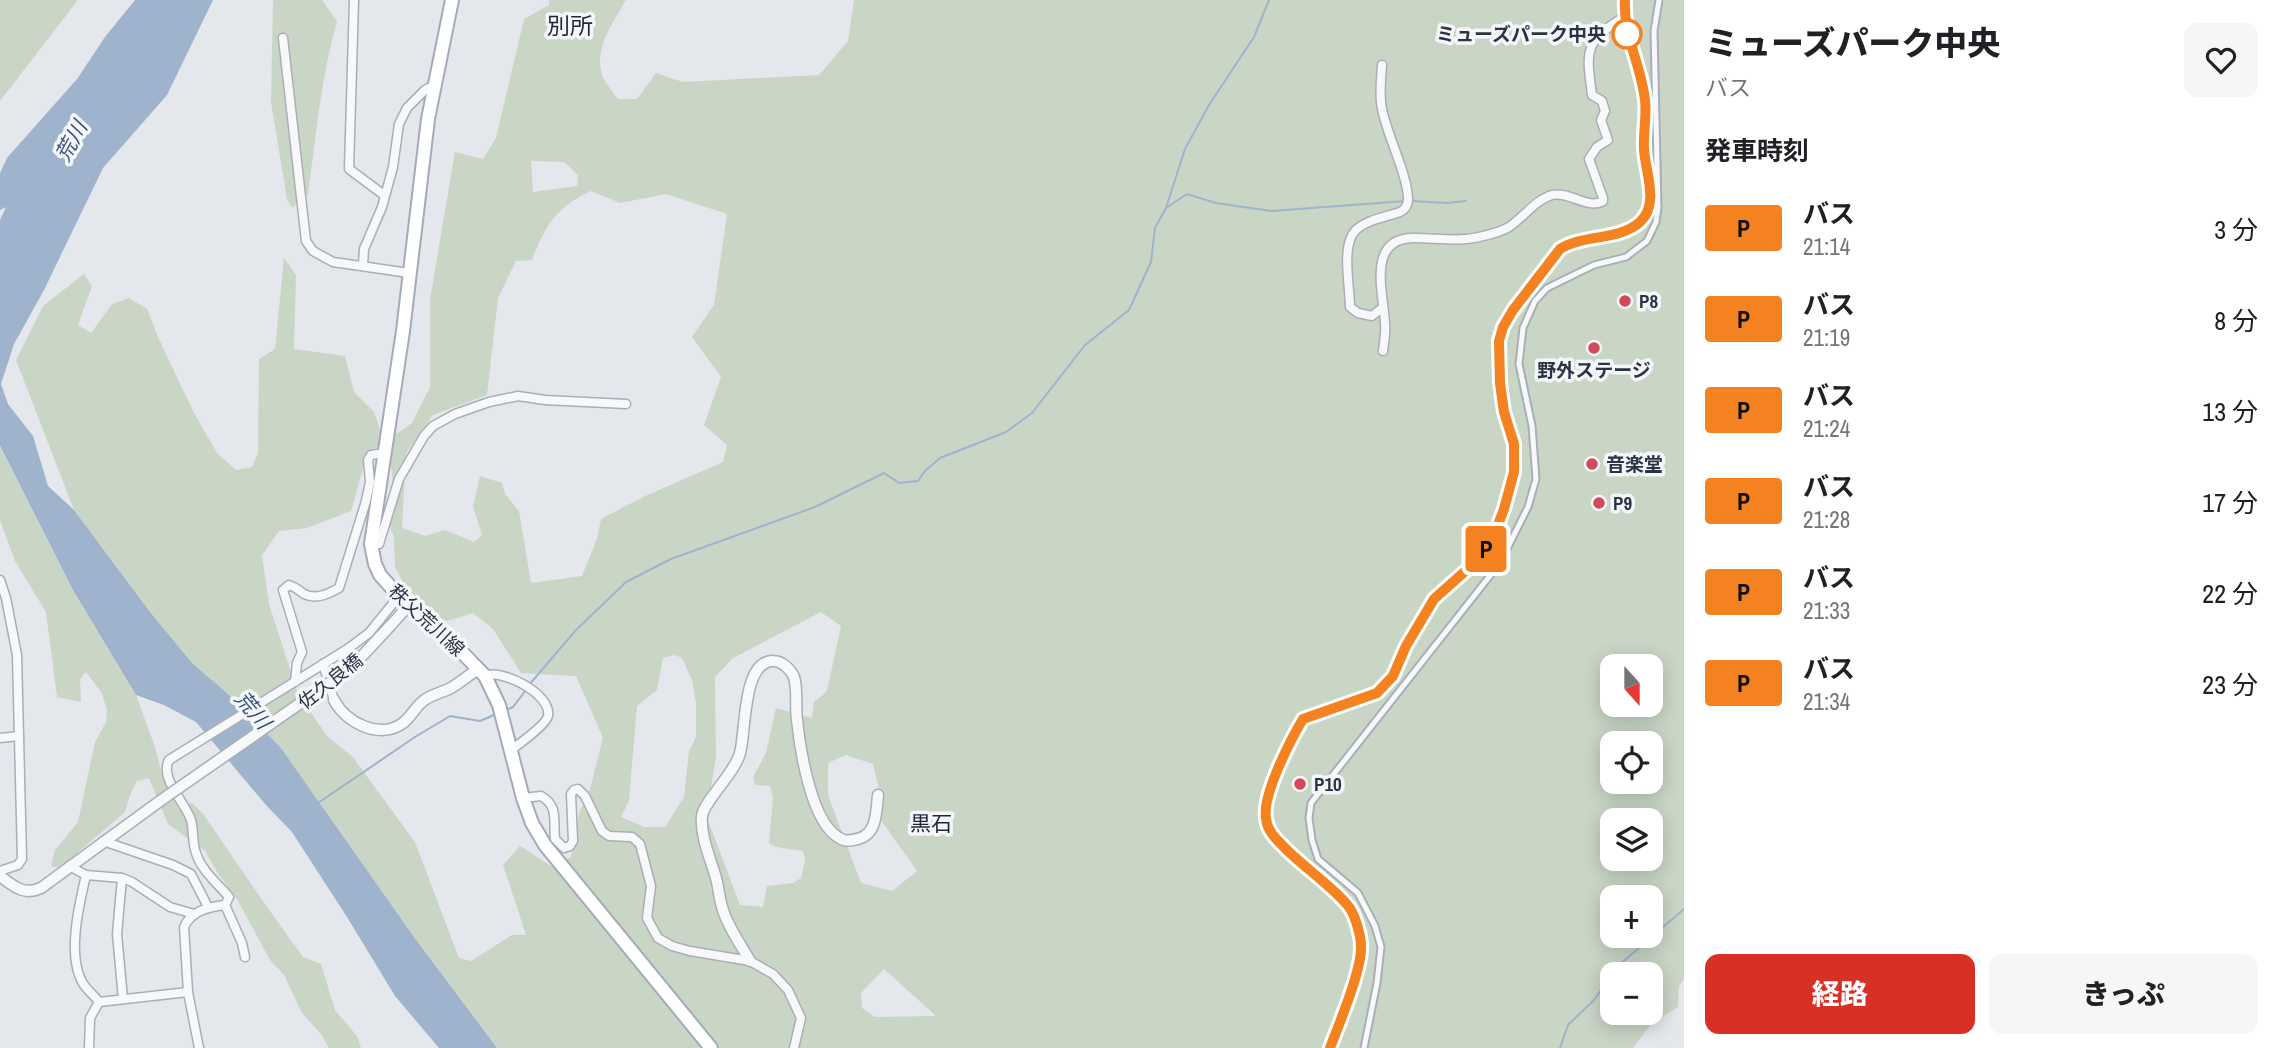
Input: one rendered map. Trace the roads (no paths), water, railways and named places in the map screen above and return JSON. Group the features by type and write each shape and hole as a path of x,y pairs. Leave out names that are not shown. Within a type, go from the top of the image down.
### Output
{"main road":[{"name":"秩父荒川線","path":"452,0 428,119 371,544 374,564 380,575 404,600 451,641 481,672 499,705 523,797 545,845 711,1048"}],"street":[{"path":"354,0 349,169 384,195"},
{"path":"1330,1048 1358,966 1361,947 1358,932 1351,910 1346,904 1302,865 1269,830 1265,815 1268,800 1276,774 1303,719 1377,693 1393,676 1406,646 1434,599 1480,558 1493,538 1514,472 1514,444 1504,412 1500,383 1499,341 1503,327 1513,310 1560,249 1570,243 1633,227 1643,219 1648,209 1650,189 1644,151 1645,102 1638,67 1628,38 1625,0"},
{"path":"1364,1048 1381,947 1376,926 1358,893 1318,859 1309,818 1311,803 1500,563 1528,507 1536,479 1532,426 1519,364 1523,328 1535,301 1547,288 1594,265 1626,257 1647,241 1656,222 1658,208 1654,31 1659,0"},
{"path":"1383,351 1385,323 1380,268 1386,251 1394,244 1413,238 1478,238 1506,229 1537,203 1550,196 1564,194 1593,204 1603,201 1590,159 1597,147 1608,140 1601,120 1605,111 1602,101 1592,95 1587,59 1591,44 1602,30 1625,17"},
{"path":"283,38 306,241 313,251 333,262 409,273"},
{"path":"1382,65 1381,107 1408,201 1405,209 1400,212 1354,232 1347,251 1350,307 1358,313 1372,316 1382,308"},
{"path":"363,265 364,249 382,207 393,167 399,124 407,108 434,85"},
{"path":"371,544 379,544 399,479 424,436 433,426 455,414 489,402 518,396 626,404"},
{"path":"295,682 297,663 302,652 283,590 289,585 297,587 307,595 319,596 338,588 366,501 370,482 369,460 371,455 384,453"},
{"path":"0,580 17,655 22,859 18,865 0,874"},
{"path":"225,905 229,897 211,878 196,853 190,819 167,774 166,764 369,633 404,600"},
{"name":"佐久良橋","path":"0,874 19,890 35,891 320,691 357,661 390,626 404,600"},
{"path":"750,961 723,911 702,828 702,814 735,765 740,753 751,683 760,666 772,661 779,662 794,677 797,719 808,785 827,827 835,836 846,841 860,839 869,833 875,823 878,795"},
{"path":"323,664 334,700 342,713 356,724 383,729 397,727 407,721 418,705 427,699 481,672 498,673 535,691 547,708 545,722 511,750"},
{"path":"0,738 19,736"},
{"path":"523,797 541,796 551,803 555,819 555,839 564,848 570,846 573,841 570,794 574,790 582,790 602,831 609,836 632,837 640,844 651,886 647,918 658,938 672,946 690,951 750,961 774,974 788,990 802,1018 794,1048"},
{"path":"103,841 173,865 191,874 208,906"},
{"path":"69,866 86,875 122,878 170,907 194,914"},
{"path":"86,875 76,922 76,955 84,985 99,1002"},
{"path":"122,878 117,934 123,999"},
{"path":"199,1048 187,992 184,927 194,914 208,906 225,905"},
{"path":"225,905 242,943 245,957"},
{"path":"99,1002 187,992"},
{"path":"89,1048 90,1018 99,1002"}],"water":[{"name":"荒川","path":"135,0 213,0 167,95 103,168 44,290 14,344 1,384 8,404 33,436 48,486 74,510 150,612 193,664 227,693 281,748 414,937 497,1048 439,1048 395,996 292,832 196,722 164,705 136,695 73,590 0,446 0,220 6,207 0,210 0,173 7,158 77,79 105,37"}],"waterway":[{"path":"529,685 576,630 626,582 671,559 815,507 884,473 899,483 918,481 940,458 1006,432 1032,413 1085,345 1129,310 1151,262 1155,228 1166,208 1185,149 1209,105 1254,37 1269,0"},
{"path":"1166,208 1187,194 1216,203 1271,211 1406,201"},
{"path":"1412,201 1466,201"},
{"path":"506,710 513,707 526,690"},
{"path":"318,803 450,716 480,721 494,715"},
{"path":"1623,962 1684,909"},
{"path":"1560,1048 1568,1025 1600,992"}],"place":[{"name":"ミューズパーク中央","path":"1627,34"},
{"name":"P8","path":"1625,301"},
{"name":"野外ステージ","path":"1594,348"},
{"name":"音楽堂","path":"1592,464"},
{"name":"P9","path":"1599,503"},
{"name":"P10","path":"1300,784"}],"district":[{"name":"別所","path":"570,25"},
{"name":"黒石","path":"931,823"}]}
